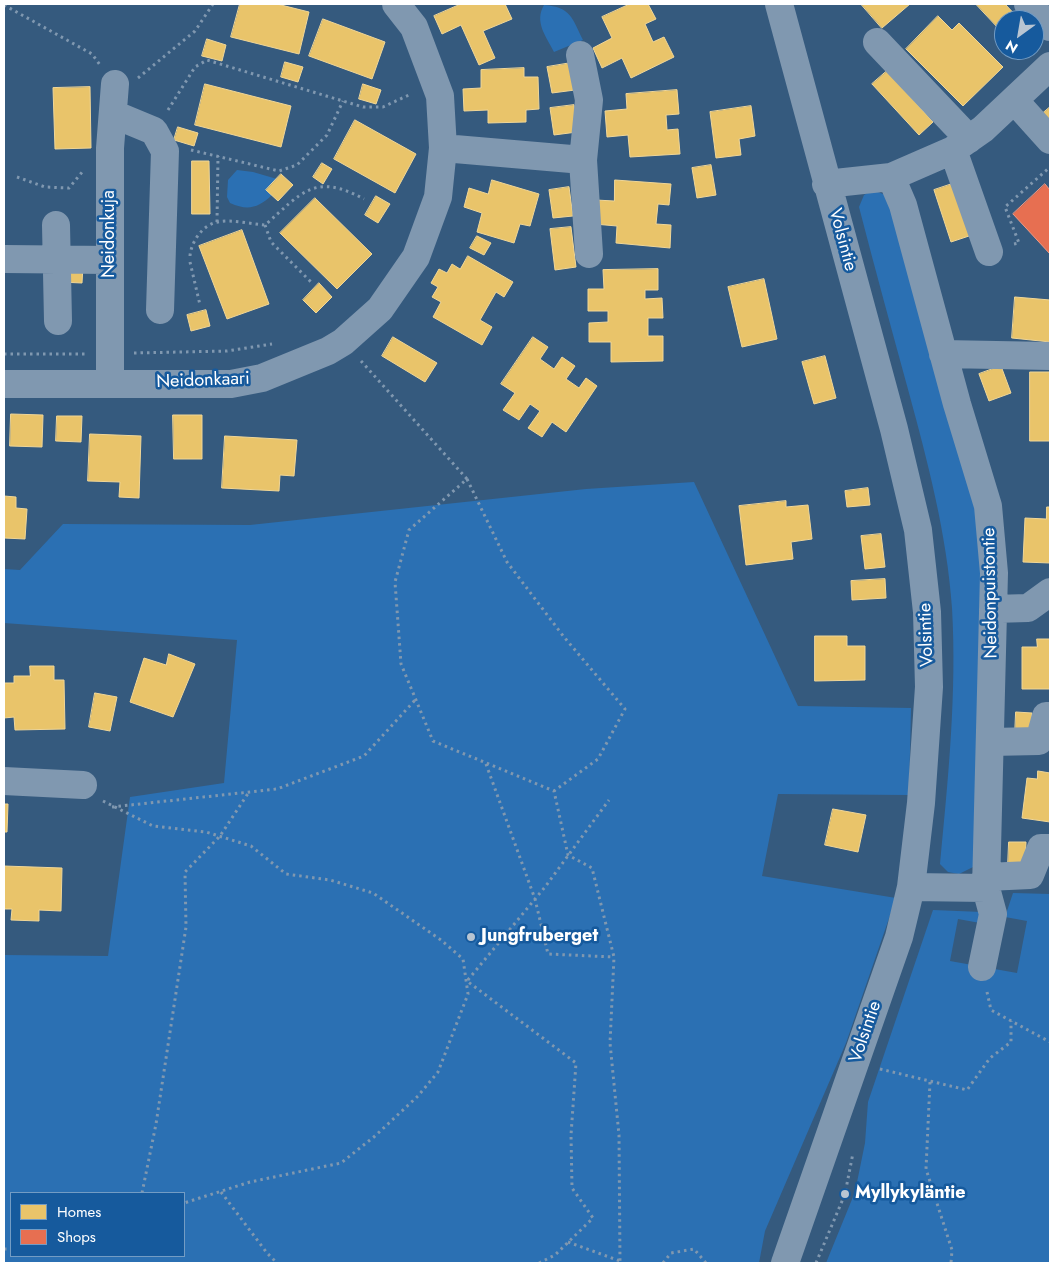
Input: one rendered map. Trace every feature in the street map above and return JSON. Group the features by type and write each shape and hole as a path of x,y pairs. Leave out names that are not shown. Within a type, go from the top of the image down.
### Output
{"street":[{"name":"Neidonkaari","path":"4,384 231,384 262,378 328,351 343,342 380,310 416,257 438,197 444,148 440,96 414,27 396,4"},
{"name":"Volsintie","path":"779,4 826,184 894,429 918,530 928,612 929,687 921,803 911,887 899,937 785,1263"},
{"path":"1028,4 1050,27"},
{"path":"877,42 961,144 989,252"},
{"path":"580,55 590,100 583,160 589,254"},
{"path":"826,184 892,177 961,144 1014,100 1050,66"},
{"name":"Neidonkuja","path":"110,383 110,148 115,84"},
{"path":"1014,100 1050,140"},
{"path":"113,114 160,141 160,310"},
{"path":"444,148 583,160"},
{"name":"Neidonpuistontie","path":"892,177 902,205 988,506 994,573 987,883 993,914 982,967"},
{"path":"56,225 58,322"},
{"path":"4,259 110,260"},
{"path":"944,354 1050,356"},
{"path":"993,609 1028,608 1050,592"},
{"path":"990,742 1039,741 1046,716 1050,716"},
{"path":"4,781 83,785"},
{"path":"911,887 987,883 1030,875 1041,848 1050,848"}],"path":[{"path":"4,5 92,54 115,84 141,77 195,30 212,4"},
{"path":"343,101 327,134 297,165 279,171 160,141 195,68 207,60 343,101 363,108 383,107 435,82"},
{"path":"217,222 218,156"},
{"path":"17,177 44,187 61,190 69,188 83,172 85,162"},
{"path":"989,252 1019,242 1005,207 1050,166"},
{"path":"200,306 190,265 190,252 195,239 204,229 217,222 264,225 302,192 319,186 332,185 364,199"},
{"path":"264,225 271,242 312,283"},
{"path":"343,342 467,478 507,562 564,637 624,709 598,759 554,791"},
{"path":"4,354 227,351 273,344"},
{"path":"467,478 409,530 395,582 401,664 433,742 554,791"},
{"path":"110,807 277,789 364,756 416,699"},
{"path":"486,763 534,899 548,954 614,958"},
{"path":"83,785 110,807 153,826 206,832 220,836 250,846 286,874 330,880 373,893 410,917 464,959 468,994 438,1072 418,1096 375,1136 341,1163 250,1182 185,1203"},
{"path":"554,791 568,855 592,868 614,958 610,1043 619,1134 620,1262 568,1242"},
{"path":"142,1192 156,1124 186,927 185,872 220,836 249,792"},
{"path":"468,982 610,800"},
{"path":"982,967 990,1010 1050,1042"},
{"path":"468,982 576,1063 571,1135 572,1188 593,1218 555,1255 539,1263"},
{"path":"872,1067 967,1090 990,1058 1011,1042 1011,1021"},
{"path":"930,1082 926,1169 952,1250 951,1263"},
{"path":"816,1263 845,1194 854,1148"},
{"path":"221,1192 266,1253 278,1263"},
{"path":"663,1263 671,1253 694,1249 706,1263"}],"shaded area":[{"path":"544,5 560,8 570,15 583,40 554,52 542,29 540,17"},
{"path":"237,170 253,172 277,179 266,190 272,195 262,203 252,207 242,207 230,203 227,197 228,180"},
{"path":"873,190 888,196 986,538 977,858 973,867 959,874 948,872 940,864 953,704 952,608 946,553 930,473 859,207 864,195"},
{"path":"694,482 798,706 911,708 909,795 778,794 762,876 896,898 846,1043 765,1231 759,1263 4,1263 4,955 108,956 130,797 224,783 237,640 4,623 4,569 20,570 63,524 250,525 586,489"},
{"path":"1013,893 1050,894 1050,1263 826,1263 855,1192 865,1143 868,1102 933,910 982,912 980,923 958,919 950,961 1017,973 1027,921 1005,917"}],"building: Homes":[{"path":"240,4 277,4 309,12 299,54 231,37"},
{"path":"461,4 505,4 512,19 483,31 495,58 479,65 461,25 442,34 434,16"},
{"path":"630,4 648,4 656,19 645,24 653,42 664,37 674,57 631,78 622,58 602,68 593,48 612,38 602,17"},
{"path":"861,4 910,4 882,28"},
{"path":"976,4 1005,4 1011,10 994,10 994,23"},
{"path":"938,16 952,30 959,23 1003,67 963,106 906,49"},
{"path":"323,19 385,42 372,79 309,56"},
{"path":"207,39 226,45 222,61 202,56"},
{"path":"285,62 303,67 298,82 281,77"},
{"path":"571,63 575,90 552,93 547,67"},
{"path":"524,68 524,77 538,77 539,109 526,110 526,122 488,123 488,110 464,111 463,89 481,88 481,70"},
{"path":"887,71 933,122 919,135 872,84"},
{"path":"205,84 291,106 281,147 195,125"},
{"path":"363,84 381,90 376,104 359,99"},
{"path":"90,87 91,148 55,149 53,88"},
{"path":"677,90 679,114 666,115 667,130 678,129 680,154 630,157 628,135 607,137 605,111 627,109 626,94"},
{"path":"574,105 577,132 554,135 550,108"},
{"path":"751,106 755,136 739,139 741,155 716,158 710,112"},
{"path":"1050,107 1050,122 1042,114"},
{"path":"355,120 416,154 395,193 334,159"},
{"path":"178,127 198,133 194,146 174,140"},
{"path":"192,161 209,161 210,214 192,214"},
{"path":"322,163 332,169 323,184 313,177"},
{"path":"711,165 716,195 697,198 692,168"},
{"path":"281,174 293,185 278,201 266,190"},
{"path":"492,180 539,194 530,226 520,224 514,243 477,232 482,213 464,207 469,188 488,194"},
{"path":"615,180 671,184 669,205 658,204 656,224 671,225 670,248 616,243 617,226 594,224 596,200 614,201"},
{"path":"955,183 972,235 951,242 934,190"},
{"path":"569,187 573,216 553,218 549,190"},
{"path":"376,196 390,204 378,223 365,215"},
{"path":"315,198 372,254 337,289 280,233"},
{"path":"571,227 576,267 555,270 550,229"},
{"path":"242,230 269,304 227,319 199,246"},
{"path":"477,236 491,243 484,255 470,248"},
{"path":"468,256 513,282 504,297 496,292 480,320 492,327 482,345 433,317 441,302 432,297 438,287 431,283 439,269 447,273 452,264 460,269"},
{"path":"61,265 83,266 82,283 60,282"},
{"path":"658,269 658,290 645,290 645,299 662,298 663,318 648,318 648,336 663,336 663,361 611,362 611,342 589,342 589,323 608,322 608,311 588,311 588,289 604,289 603,270"},
{"path":"764,279 777,339 742,347 728,287"},
{"path":"319,283 332,297 316,313 303,300"},
{"path":"1015,297 1050,300 1050,342 1012,338"},
{"path":"206,310 210,326 191,331 187,315"},
{"path":"393,337 437,363 425,382 382,356"},
{"path":"533,337 548,347 540,359 554,369 562,357 575,366 566,379 579,388 586,378 597,386 566,432 552,422 542,437 528,428 540,411 530,404 519,420 503,410 515,393 501,384"},
{"path":"825,356 836,398 814,404 802,362"},
{"path":"1001,366 1011,393 989,401 979,374"},
{"path":"1030,372 1050,372 1050,441 1030,441"},
{"path":"11,414 43,415 42,447 10,446"},
{"path":"173,415 202,415 202,459 174,459"},
{"path":"57,416 82,416 81,442 56,441"},
{"path":"90,434 141,436 139,498 119,497 120,482 88,481"},
{"path":"225,436 297,440 294,476 280,475 279,491 222,488"},
{"path":"868,488 870,505 847,507 845,491"},
{"path":"4,496 16,497 16,508 27,509 25,539 4,538"},
{"path":"786,501 786,507 808,505 812,539 791,542 793,559 746,565 739,506"},
{"path":"1047,507 1050,507 1050,563 1023,562 1025,518 1046,519"},
{"path":"881,534 885,567 865,569 861,536"},
{"path":"885,579 886,598 852,600 851,581"},
{"path":"815,636 847,636 847,646 865,646 865,680 815,681"},
{"path":"1037,639 1050,639 1050,689 1022,689 1022,647 1037,647"},
{"path":"169,654 195,664 173,717 130,702 144,658 166,665"},
{"path":"30,666 54,666 54,680 64,680 65,729 15,730 14,717 4,718 4,683 14,683 14,676 30,676"},
{"path":"95,693 117,697 110,731 89,727"},
{"path":"1016,712 1032,713 1031,737 1015,736"},
{"path":"1038,771 1050,773 1050,822 1022,818 1027,778 1037,779"},
{"path":"4,804 8,804 7,832 4,832"},
{"path":"833,809 866,815 858,852 825,845"},
{"path":"1009,842 1026,842 1025,867 1008,866"},
{"path":"4,866 62,868 61,911 39,910 39,921 11,920 12,909 4,909"}],"building: Shops":[{"path":"1045,184 1050,190 1050,254 1013,214"}],"place":[{"name":"Jungfruberget","path":"471,937"},
{"name":"Myllykyläntie","path":"845,1194"}]}
